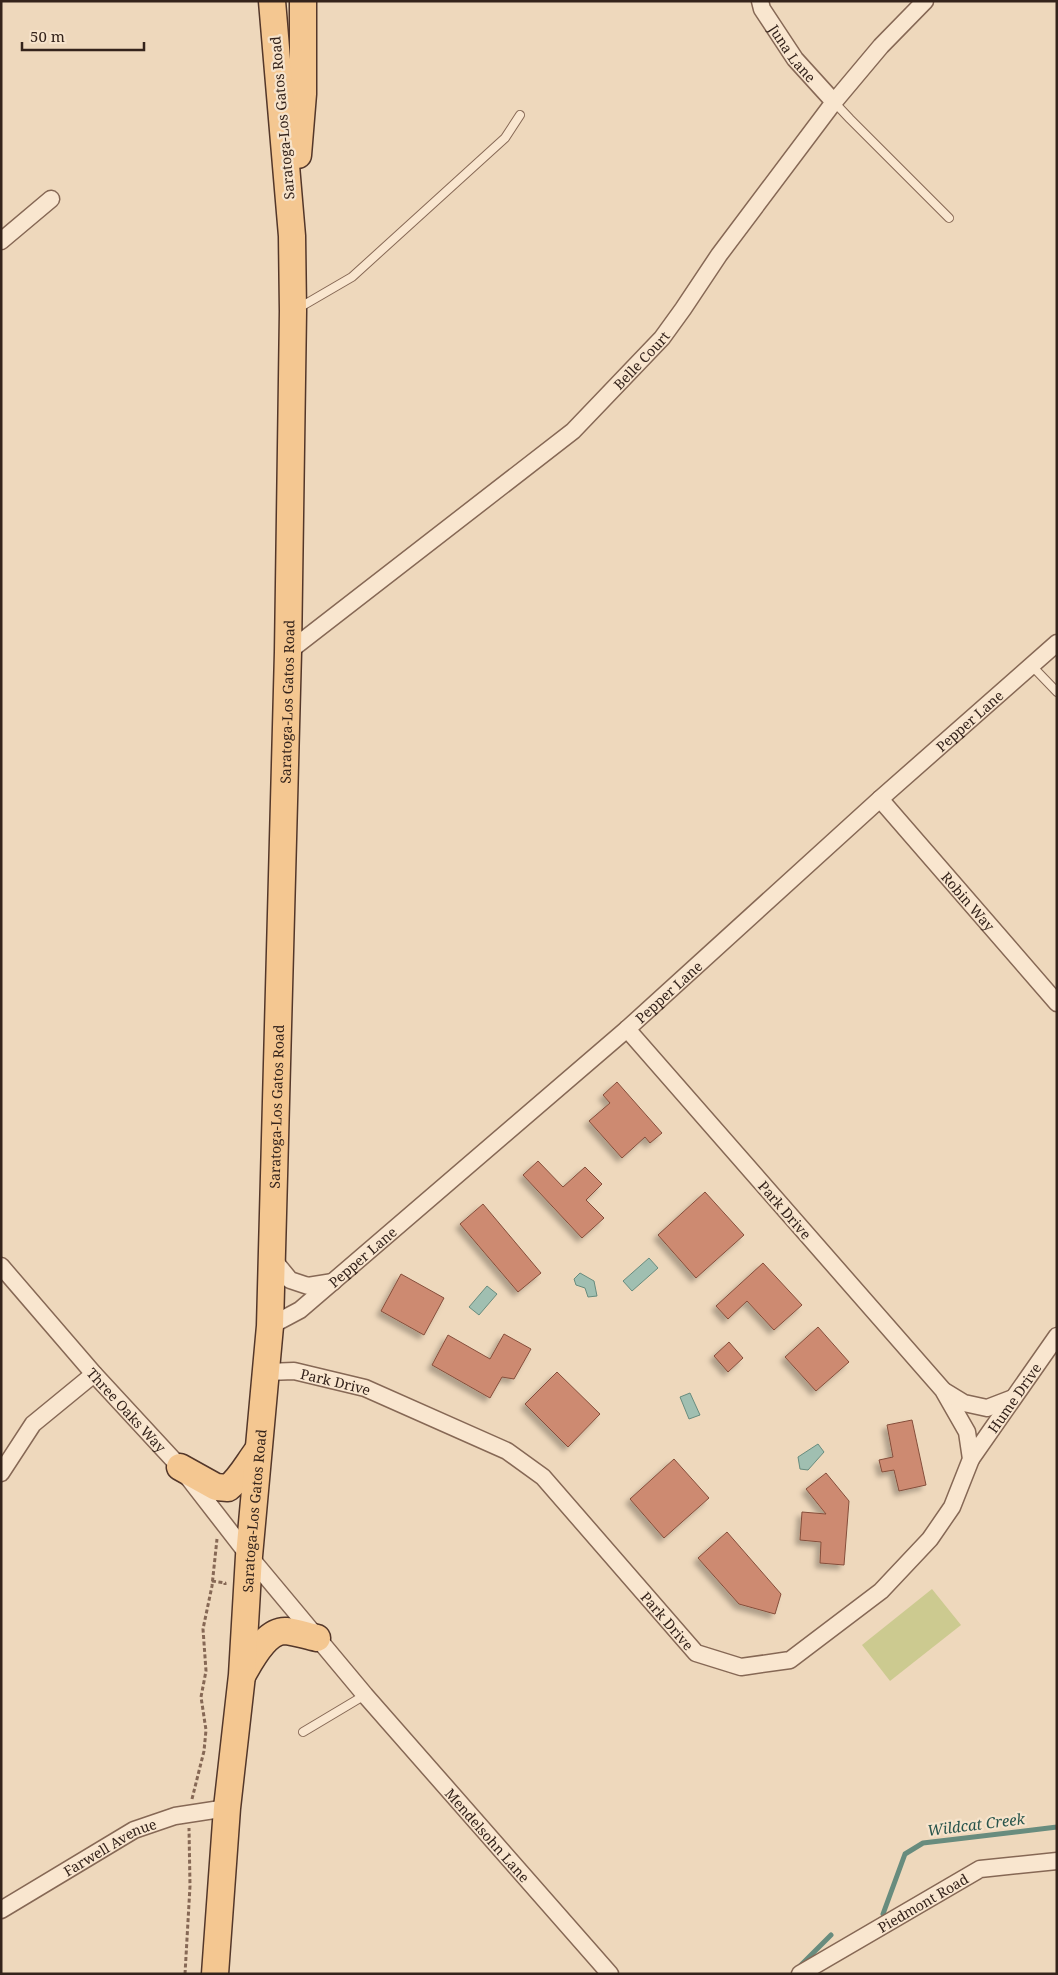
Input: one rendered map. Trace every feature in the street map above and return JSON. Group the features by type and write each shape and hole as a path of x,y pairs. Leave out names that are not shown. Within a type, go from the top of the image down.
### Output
{"main road":[{"name":"Saratoga-Los Gatos Road","path":"215,1974 227,1808 242,1675 249,1556 267,1372 272,1258 288,652 293,311 292,236 272,1"},
{"name":"Saratoga-Los Gatos Road","path":"292,236 303,94 303,1"},
{"path":"180,1467 216,1486 228,1488 237,1481 244,1468 260,1448"},
{"path":"242,1675 260,1646 271,1637 284,1631 317,1638"}],"street":[{"name":"Juna Lane","path":"760,1 762,9 795,59 834,102"},
{"name":"Belle Court","path":"288,652 573,431 662,338 719,255 834,102 881,46 925,1"},
{"path":"1,241 51,199"},
{"name":"Pepper Lane","path":"270,1326 300,1310 627,1029 880,799 1057,643"},
{"name":"Robin Way","path":"880,799 1057,1003"},
{"name":"Park Drive","path":"267,1372 294,1371 365,1388 507,1451 543,1477 696,1653 740,1667 790,1660 881,1591 930,1539 952,1506 971,1459 967,1432 944,1390 627,1029"},
{"path":"272,1258 290,1280 308,1286 333,1282"},
{"name":"Three Oaks Way","path":"1,1266 94,1374 180,1467 249,1556"},
{"name":"Hume Drive","path":"971,1459 1057,1336"},
{"path":"1,1473 34,1424 94,1374"},
{"name":"Park Drive","path":"944,1390 964,1403 987,1408 1014,1398"},
{"name":"Mendelsohn Lane","path":"249,1556 364,1695 610,1974"},
{"name":"Farwell Avenue","path":"1,1910 134,1830 175,1816 227,1808"},
{"name":"Piedmont Road","path":"800,1974 980,1869 1057,1861"}],"lane":[{"path":"834,102 949,218"},
{"path":"293,311 352,277 505,138 520,116"},
{"path":"1032,665 1057,692"},
{"path":"302,1732 364,1695"}],"path":[{"path":"185,1974 190,1886 188,1839 190,1813 192,1793 205,1744 206,1730 201,1697 206,1671 203,1629 212,1581 219,1519"},
{"path":"212,1581 225,1583 225,1592"}],"shaded area":[{"path":"649,1258 658,1268 632,1291 623,1281"},
{"path":"580,1273 594,1281 597,1296 588,1297 585,1288 576,1285 574,1279"},
{"path":"487,1286 497,1294 479,1315 469,1307"},
{"path":"690,1393 700,1415 689,1419 680,1397"},
{"path":"818,1444 824,1452 808,1470 800,1469 798,1457"},
{"path":"932,1589 961,1625 890,1681 862,1645"}],"building":[{"path":"617,1082 662,1133 650,1143 645,1137 622,1158 589,1121 610,1103 603,1095"},
{"path":"538,1161 563,1187 585,1167 602,1184 586,1200 604,1218 582,1238 523,1175"},
{"path":"705,1192 744,1235 696,1278 658,1235"},
{"path":"483,1204 541,1273 518,1292 460,1224"},
{"path":"763,1263 802,1305 774,1330 747,1301 728,1319 716,1306"},
{"path":"401,1274 444,1298 424,1335 381,1311"},
{"path":"818,1327 849,1362 816,1391 785,1357"},
{"path":"504,1334 531,1349 514,1379 502,1377 490,1398 432,1365 448,1335 490,1359"},
{"path":"729,1342 743,1358 728,1372 714,1356"},
{"path":"557,1372 600,1414 568,1447 525,1404"},
{"path":"912,1420 926,1485 899,1491 894,1470 882,1472 879,1460 893,1457 887,1425"},
{"path":"674,1459 709,1498 664,1538 630,1499"},
{"path":"826,1473 849,1501 844,1565 820,1563 821,1542 800,1540 802,1512 826,1514 806,1489"},
{"path":"727,1532 781,1594 775,1614 739,1604 698,1558"}],"waterway":[{"name":"Wildcat Creek","path":"883,1914 905,1854 923,1843 1057,1827"},
{"name":"Wildcat Creek","path":"800,1966 831,1935"}]}
